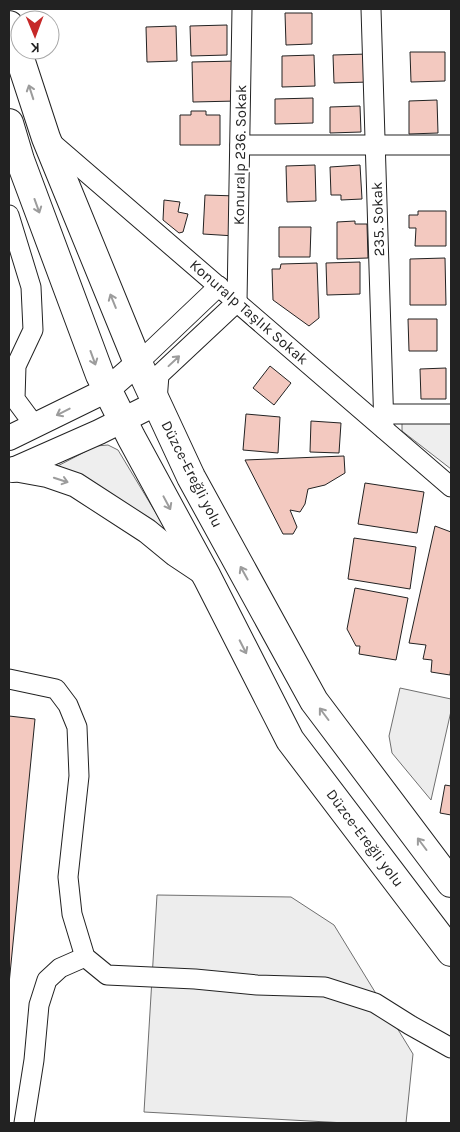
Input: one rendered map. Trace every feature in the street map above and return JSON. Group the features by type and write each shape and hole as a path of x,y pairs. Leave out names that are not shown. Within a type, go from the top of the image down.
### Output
{"highway":[{"name":"Düzce-Ereğli yolu","path":"9,25 46,138 138,363 191,477 314,701 451,881"},
{"name":"Düzce-Ereğli yolu","path":"9,123 24,169 106,390 205,574 290,740 451,952"}],"main road":[{"path":"9,438 106,390 138,363"},
{"path":"11,471 123,421 157,403"},
{"path":"11,471 47,475 76,485 147,531 175,554 205,574"}],"street":[{"name":"Konuralp 236. Sokak","path":"237,302 242,9"},
{"name":"235. Sokak","path":"372,9 384,421"},
{"name":"Konuralp Taşlık Sokak","path":"46,138 237,302 384,421 451,487"},
{"path":"240,145 451,145"},
{"path":"9,215 31,287 33,330 16,366 16,399 35,426"},
{"path":"138,363 219,286"},
{"path":"157,403 159,375 237,302"},
{"path":"384,421 451,414"},
{"path":"9,679 56,689 68,705 76,727 79,776 68,877 72,914 85,957 107,975 195,979 257,985 326,987 374,1003 410,1026 451,1048"},
{"path":"24,1123 34,1060 39,1005 47,980 60,968 85,957"}],"shaded area":[{"path":"402,420 451,420 451,469 402,431"},
{"path":"108,445 118,450 168,533 50,470 96,446"},
{"path":"400,688 451,699 451,711 431,800 392,753 389,736"},
{"path":"157,895 291,897 334,925 413,1054 406,1123 346,1123 144,1112"}],"building":[{"path":"285,13 312,13 312,44 286,45"},
{"path":"227,25 227,55 191,56 190,26"},
{"path":"176,26 177,61 147,62 146,27"},
{"path":"410,52 445,52 445,81 411,82"},
{"path":"368,54 369,82 334,83 333,55"},
{"path":"314,55 315,86 282,87 282,56"},
{"path":"236,61 237,101 193,102 192,62"},
{"path":"313,98 313,123 275,124 275,99"},
{"path":"437,100 438,133 409,134 409,101"},
{"path":"360,106 361,132 330,133 330,107"},
{"path":"191,111 206,111 206,115 220,115 220,145 180,145 180,115 191,115"},
{"path":"315,165 316,201 287,202 286,166"},
{"path":"360,165 362,199 341,200 341,195 331,195 330,167"},
{"path":"205,195 237,196 235,236 203,234"},
{"path":"164,200 180,202 178,212 188,214 183,232 179,233 163,220"},
{"path":"418,211 446,211 446,246 415,246 416,228 409,228 409,215 418,215"},
{"path":"355,221 355,224 367,224 368,258 337,259 337,222"},
{"path":"279,227 311,227 310,257 279,257"},
{"path":"445,258 446,305 410,305 410,259"},
{"path":"360,262 360,294 327,295 326,263"},
{"path":"317,263 319,318 309,326 273,300 272,269 280,269 281,264"},
{"path":"408,319 437,319 437,351 409,351"},
{"path":"270,366 291,383 274,405 253,388"},
{"path":"446,368 446,399 421,399 420,369"},
{"path":"246,414 280,417 278,453 243,450"},
{"path":"311,421 341,423 339,453 310,452"},
{"path":"344,456 345,473 325,485 308,489 305,504 300,512 290,510 297,527 293,534 283,534 245,460"},
{"path":"365,483 424,492 417,533 358,524"},
{"path":"435,526 451,532 450,675 431,672 432,660 423,659 426,645 409,643"},
{"path":"354,538 416,547 410,589 348,579"},
{"path":"355,588 408,598 396,660 359,654 360,646 356,646 347,629"},
{"path":"9,716 35,719 9,984"},
{"path":"445,785 451,786 451,815 440,813"}]}
